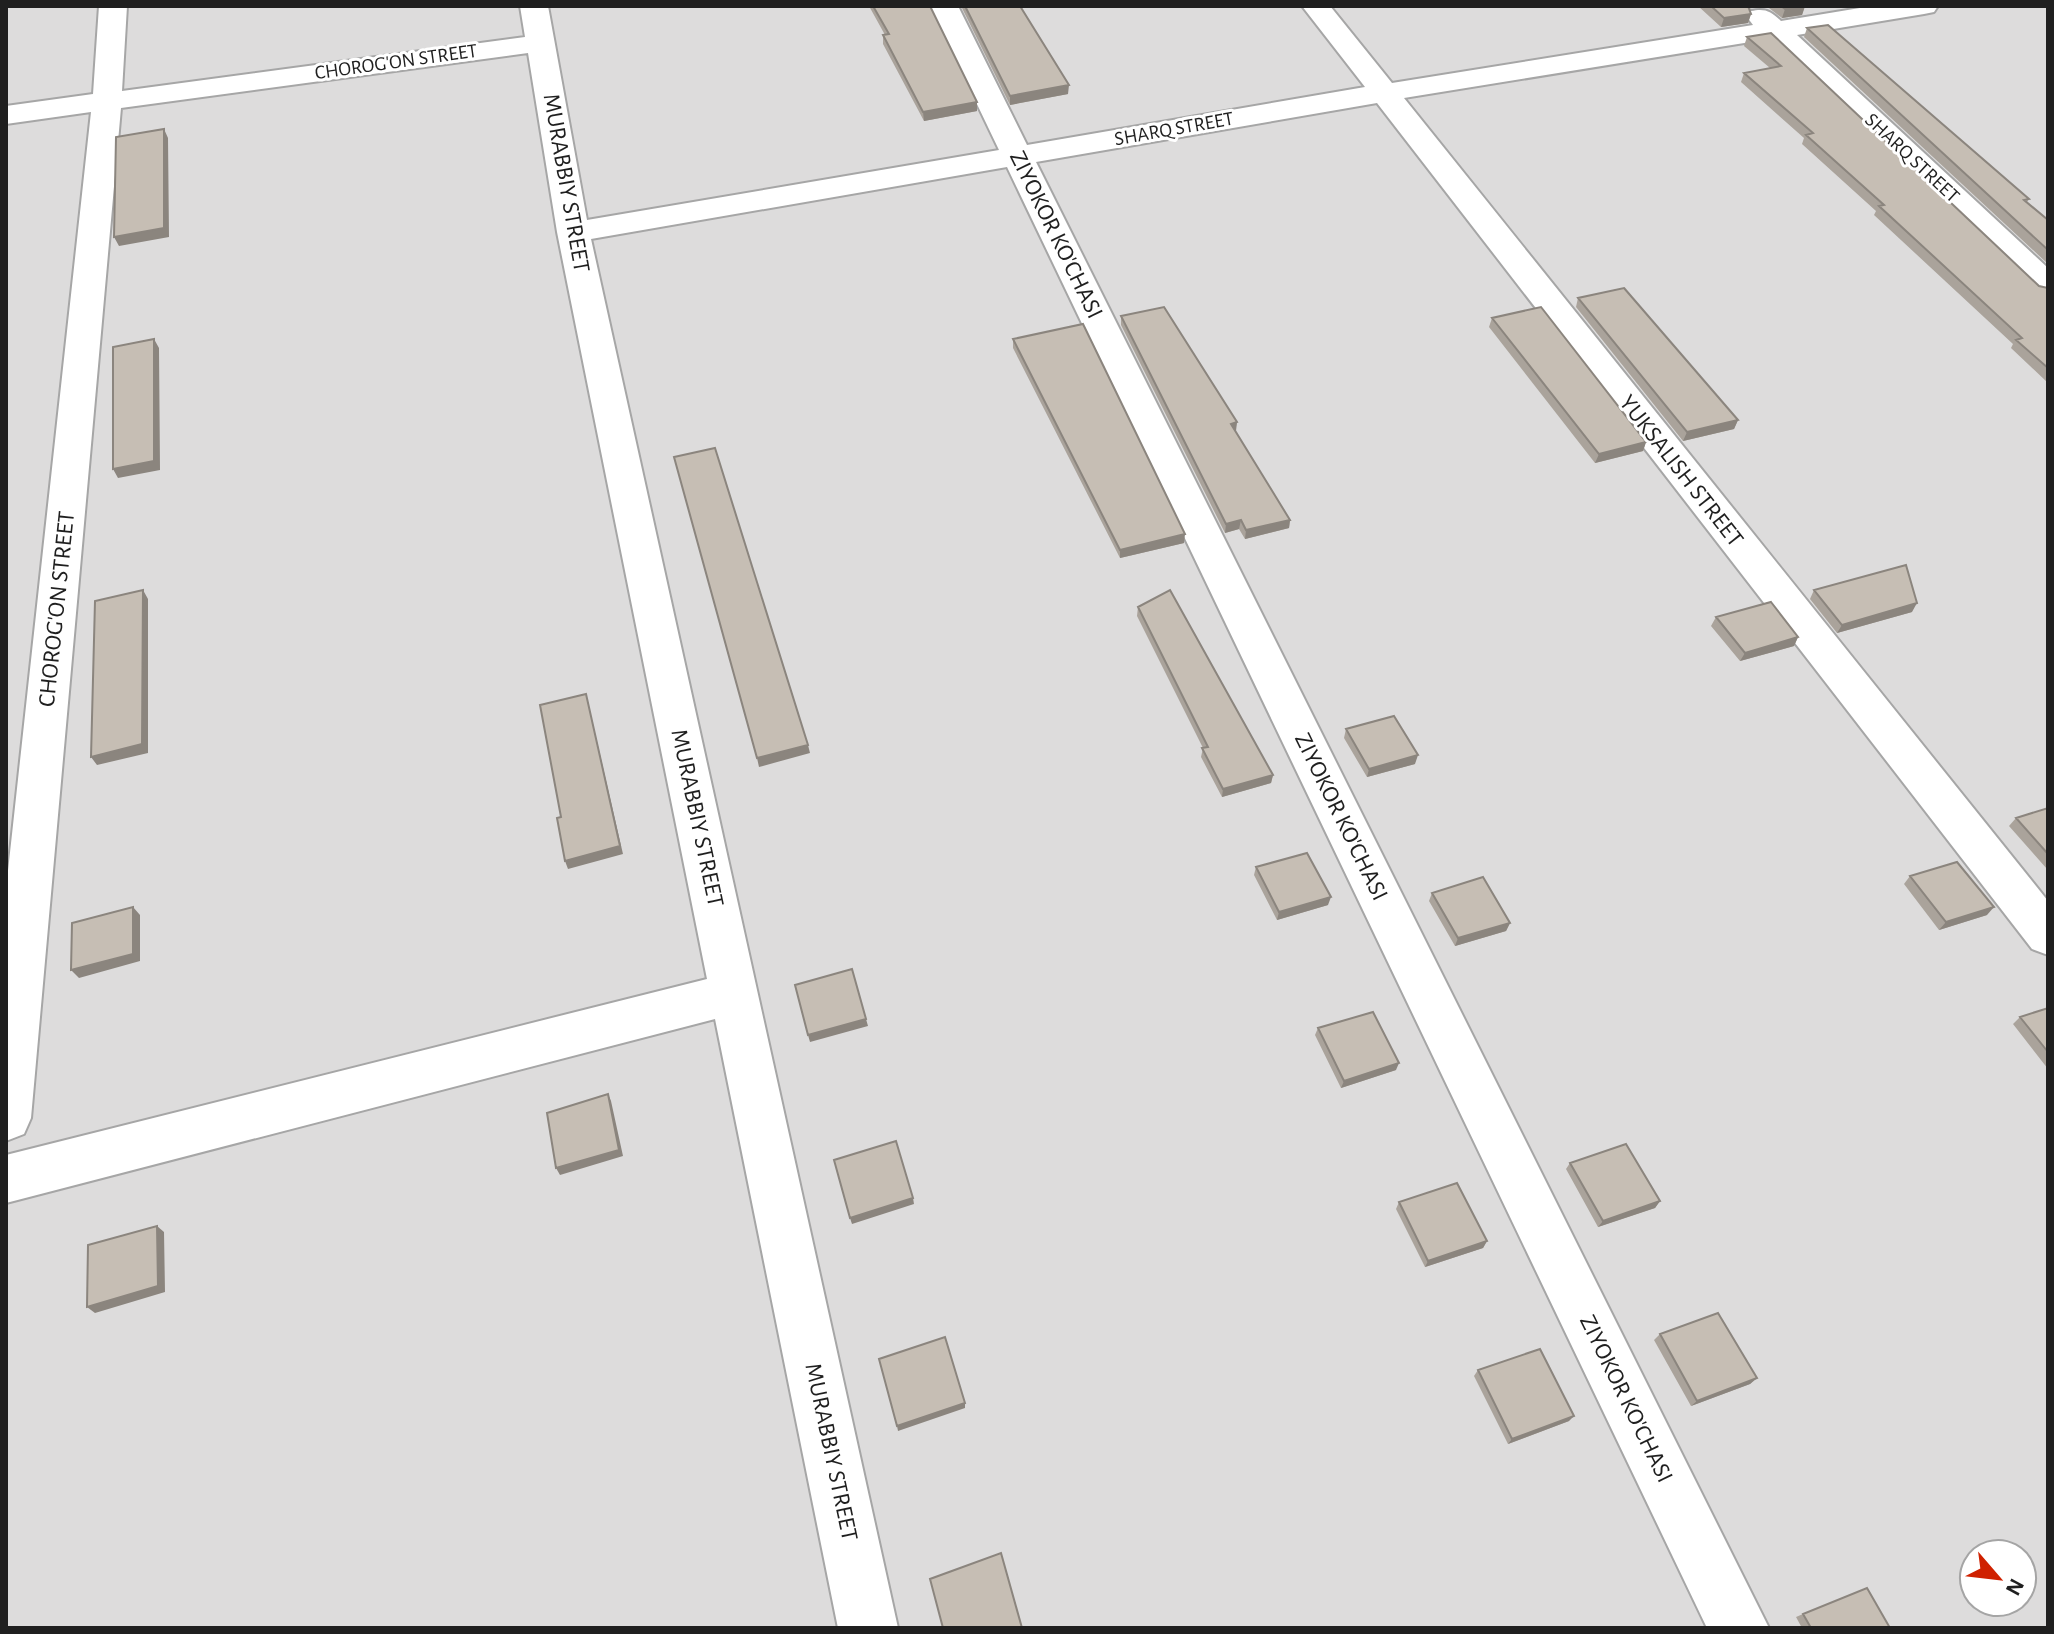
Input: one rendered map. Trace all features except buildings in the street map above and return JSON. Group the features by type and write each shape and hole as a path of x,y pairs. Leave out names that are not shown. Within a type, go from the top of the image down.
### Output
{"street":[{"name":"CHOROG'ON STREET","path":"6,1118 107,101 113,6"},
{"name":"ZIYOKOR KO'CHASI","path":"944,6 1739,1628"},
{"name":"YUKSALISH STREET","path":"1316,6 2048,935"},
{"name":"SHARQ STREET","path":"1749,6 2048,286"},
{"name":"SHARQ STREET","path":"573,232 1383,93 1924,6"},
{"name":"CHOROG'ON STREET","path":"6,115 107,101 538,24"},
{"name":"MURABBIY STREET","path":"538,24 573,232 868,1628"},
{"path":"6,1179 735,993"}],"shaded area":[{"path":"6,6 2048,6 2048,1628 6,1628"}]}
